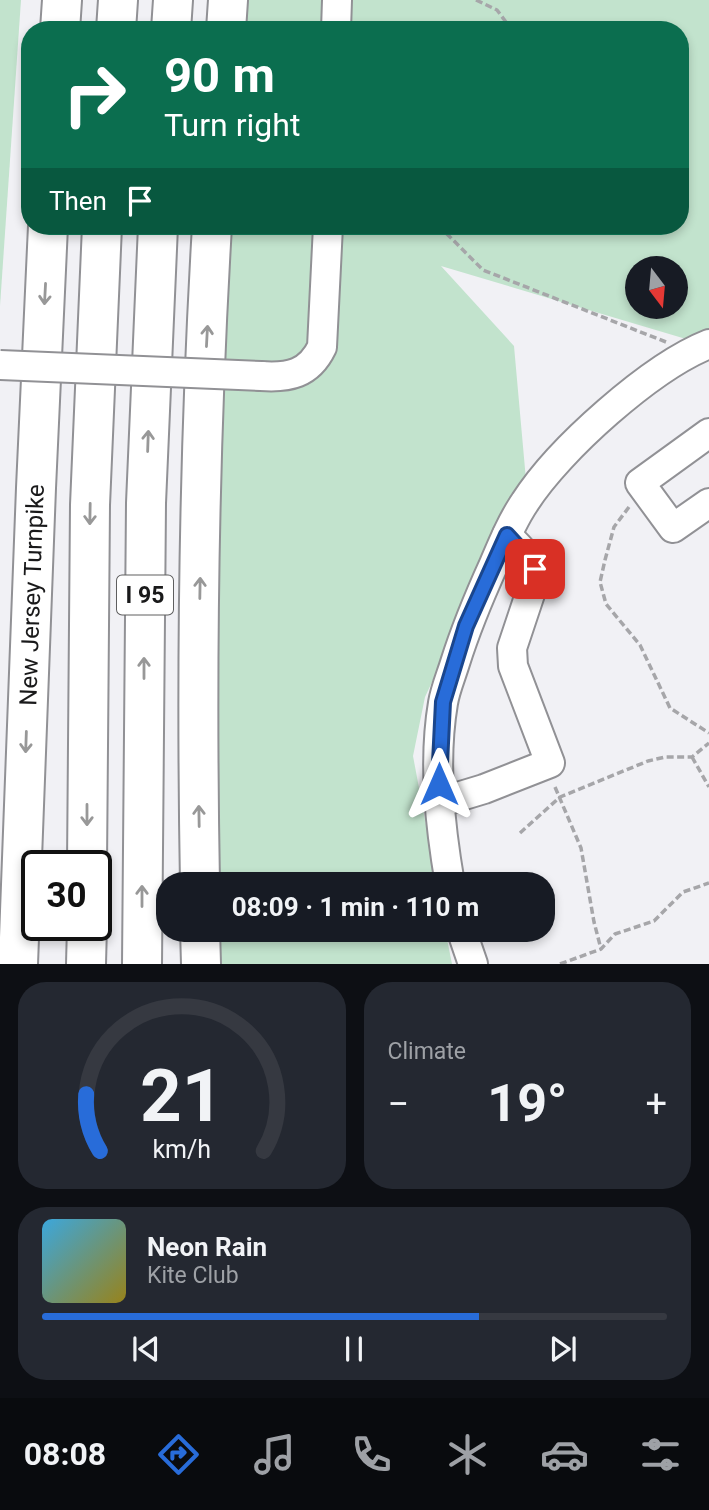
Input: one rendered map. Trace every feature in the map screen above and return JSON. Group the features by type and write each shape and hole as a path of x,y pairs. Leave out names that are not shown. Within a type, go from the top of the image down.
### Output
{"highway":[{"path":"61,21 62,0"},
{"path":"117,21 118,0"},
{"path":"172,21 173,0"},
{"path":"227,21 228,0"},
{"name":"New Jersey Turnpike","path":"18,964 10,911 48,235"},
{"name":"I 95","path":"87,850 90,505 102,235"},
{"name":"I 95","path":"142,964 146,517 158,235"},
{"name":"I 95","path":"200,872 198,693 201,494 212,235"},
{"path":"86,964 87,941"},
{"path":"200,942 201,964"}],"street":[{"path":"336,21 337,0"},
{"path":"0,365 282,377 299,373 313,362 322,347 328,235"},
{"path":"448,872 443,839 439,751 443,702 466,626 507,535 525,502 549,470 590,428 631,394 702,350"},
{"path":"709,433 639,483 673,528 709,503"},
{"path":"441,802 485,789 550,763 512,657 512,648 535,579 535,569 507,535"},
{"path":"465,942 473,964"}],"path":[{"path":"476,0 497,10 505,21"},
{"path":"448,235 484,270 702,350"},
{"path":"645,490 622,514 614,527 600,582 606,604 640,645 670,708 709,733"},
{"path":"520,833 560,797 648,761 665,757 692,757 709,743"},
{"path":"692,757 709,787"},
{"path":"544,765 581,848 601,948"},
{"path":"560,964 601,948 615,934 654,921 683,892 709,883"}],"green space":[{"path":"0,0 21,0 0,306"},
{"path":"217,0 709,0 709,330 686,339 441,266 514,346 526,480 425,697 413,756 435,872 187,872 199,235 689,235 689,21 215,21"},
{"path":"187,942 448,942 452,964 186,964"}],"route":[{"path":"439,784 443,702 466,626 507,535 535,569"}]}
